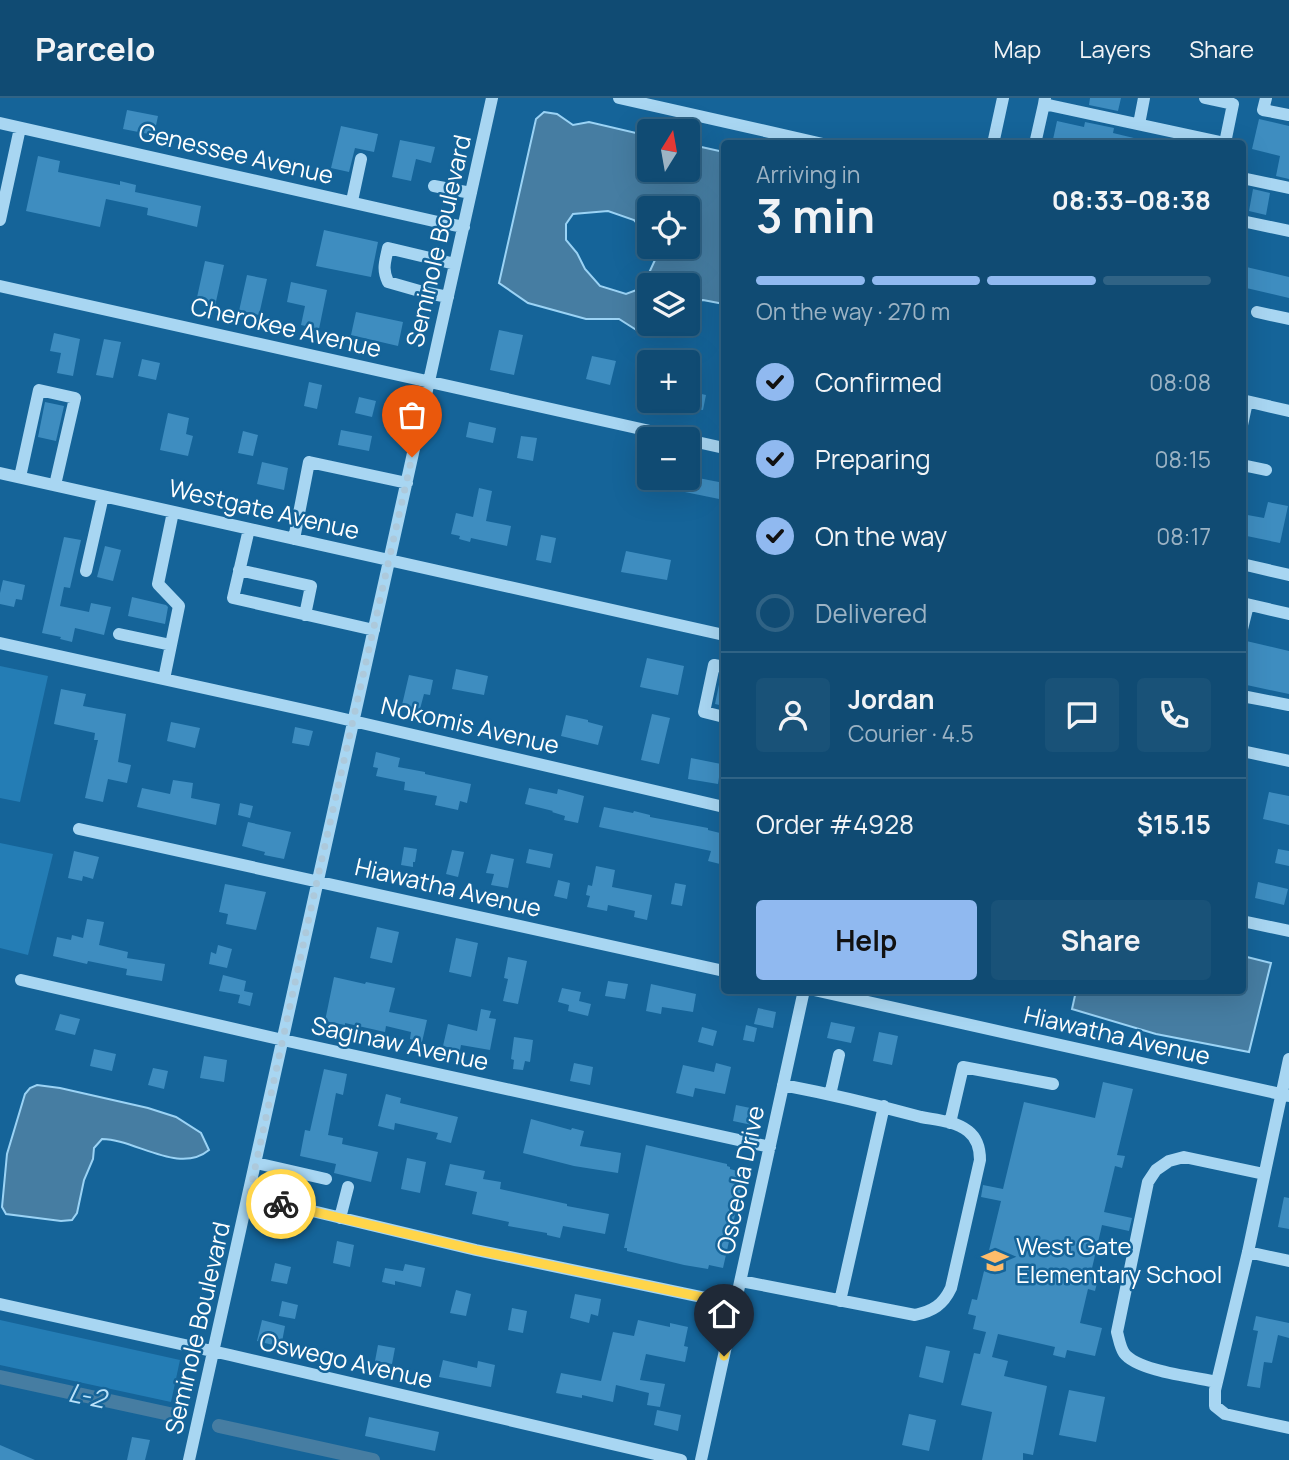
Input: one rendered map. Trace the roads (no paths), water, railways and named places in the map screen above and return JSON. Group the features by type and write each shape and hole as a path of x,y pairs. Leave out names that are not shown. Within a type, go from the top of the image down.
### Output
{"street":[{"name":"Seminole Boulevard","path":"189,1460 492,98"},
{"path":"619,98 653,102 807,140"},
{"path":"994,140 1003,98"},
{"path":"1139,124 1144,98"},
{"path":"1205,98 1233,104 1226,140"},
{"path":"1266,98 1263,110 1289,116"},
{"path":"1036,140 1044,101 1211,140"},
{"name":"Genessee Avenue","path":"0,123 464,226"},
{"path":"0,220 20,128"},
{"path":"352,201 361,159"},
{"path":"1246,179 1289,188"},
{"path":"434,186 471,193"},
{"path":"1246,222 1289,231"},
{"path":"448,297 388,282 384,263 388,248 455,264"},
{"name":"Cherokee Avenue","path":"0,286 637,429"},
{"path":"1256,312 1289,319"},
{"path":"20,477 39,390 75,398 55,485"},
{"path":"1246,401 1289,411"},
{"name":"Cherokee Avenue","path":"700,443 721,447"},
{"path":"294,539 309,462 407,483"},
{"path":"1246,466 1266,470"},
{"name":"Westgate Avenue","path":"0,473 721,634"},
{"path":"86,572 103,496"},
{"path":"164,679 179,606 158,584 173,512"},
{"path":"249,528 233,598 374,630"},
{"path":"1246,565 1289,575"},
{"path":"239,570 311,586 305,615"},
{"path":"1246,604 1289,614"},
{"path":"119,634 171,645"},
{"name":"Nokomis Avenue","path":"0,643 354,721 721,806"},
{"path":"721,666 715,665 704,712 721,716"},
{"path":"1246,697 1289,705"},
{"path":"1246,752 1289,761"},
{"name":"Hiawatha Avenue","path":"79,829 721,970"},
{"path":"1246,922 1289,931"},
{"name":"Saginaw Avenue","path":"21,980 770,1147"},
{"name":"Osceola Drive","path":"701,1460 803,994"},
{"name":"Hiawatha Avenue","path":"832,994 1285,1095"},
{"path":"830,1095 839,1055"},
{"path":"1289,1059 1285,1095 1264,1174 1215,1390 1215,1406 1225,1414 1289,1428"},
{"path":"950,1123 963,1067 1053,1084"},
{"path":"741,1281 915,1315 939,1306 951,1288 980,1160 980,1149 976,1140 958,1125 783,1085"},
{"path":"840,1301 884,1106"},
{"path":"1217,1382 1144,1366 1132,1361 1123,1351 1117,1332 1148,1182 1163,1165 1184,1157 1264,1174"},
{"path":"256,1163 326,1179"},
{"path":"340,1218 348,1187"},
{"path":"249,1196 476,1250 735,1304"},
{"path":"1248,1252 1289,1261"},
{"name":"Oswego Avenue","path":"0,1304 681,1460"}],"waterway":[{"name":"L-2","path":"0,1377 174,1415"},
{"name":"L-2","path":"219,1426 373,1460"}],"place":[{"name":"West Gate Elementary School","path":"995,1261"}]}
